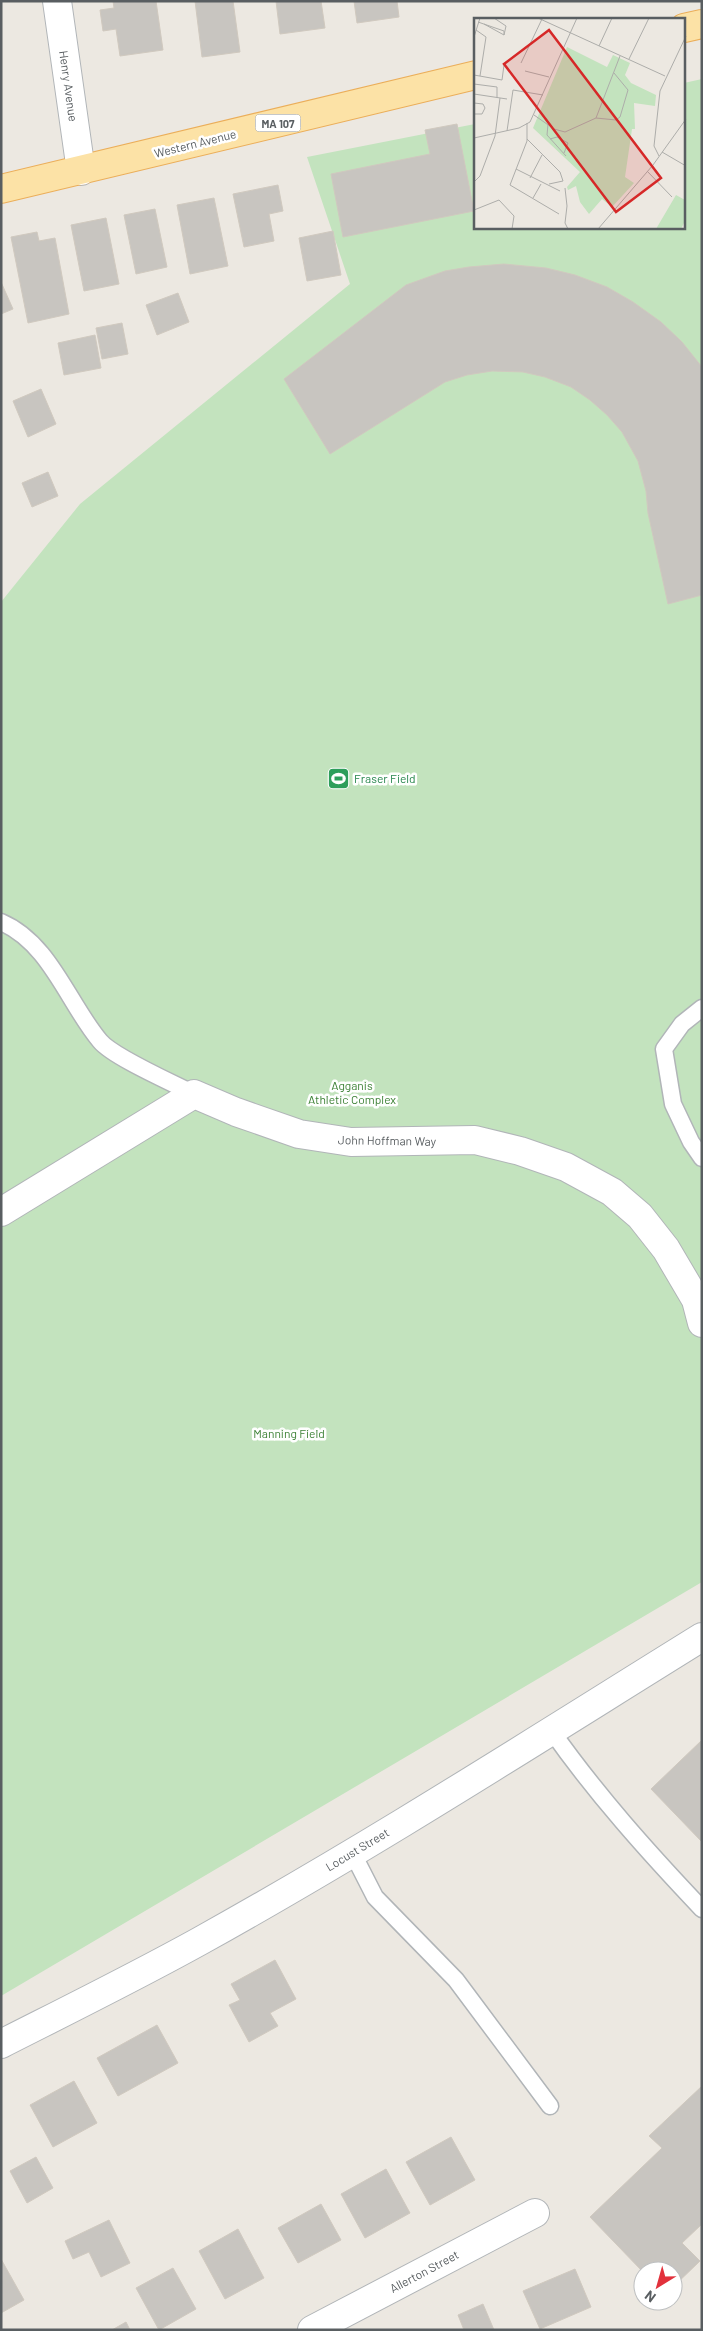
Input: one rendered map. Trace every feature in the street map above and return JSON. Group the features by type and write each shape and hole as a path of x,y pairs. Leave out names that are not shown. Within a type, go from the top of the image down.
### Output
{"main road":[{"path":"686,28 702,24"},
{"name":"Western Avenue","path":"1,189 474,75"}],"street":[{"name":"Henry Avenue","path":"57,1 81,171"},
{"path":"1,1212 194,1094"},
{"name":"John Hoffman Way","path":"194,1094 236,1112 299,1134 351,1142 475,1140 520,1151 566,1167 612,1192 640,1216 666,1249 696,1300 702,1323"},
{"name":"Locust Street","path":"1,2044 200,1941 352,1852 702,1637"},
{"name":"Allerton Street","path":"312,2330 535,2213"}],"lane":[{"path":"1,922 11,926 40,952 101,1043 194,1094"},
{"path":"702,1008 682,1024 664,1049 673,1104 691,1142 702,1158"},
{"path":"551,1730 580,1771 665,1870 702,1909"},
{"path":"352,1852 374,1897 456,1980 550,2106"}],"green space":[{"name":"Agganis Athletic Complex","path":"702,79 702,1582 1,1996 1,602 80,504 350,284 307,157 474,124 474,229 686,229 686,83"}],"building":[{"path":"113,1 156,1 163,50 120,56 116,29 103,31 100,10 114,8"},
{"path":"195,1 233,1 240,52 202,57"},
{"path":"276,1 321,1 325,28 280,34"},
{"path":"354,1 397,1 399,17 357,23"},
{"path":"457,124 474,211 343,237 331,174 430,154 425,130"},
{"path":"278,185 283,211 269,214 274,241 244,247 233,194"},
{"path":"214,198 228,266 190,274 177,205"},
{"path":"155,209 167,267 136,274 124,215"},
{"path":"106,218 119,284 84,291 71,225"},
{"path":"333,231 341,275 307,281 299,238"},
{"path":"37,232 39,241 55,238 69,314 28,323 11,237"},
{"path":"504,264 546,268 575,275 607,287 633,302 661,322 682,342 702,367 702,595 668,604 648,513 646,491 638,461 622,432 607,415 571,387 545,377 523,372 492,371 467,375 445,382 330,454 284,379 406,285 445,271"},
{"path":"1,282 13,309 1,314"},
{"path":"178,293 189,322 157,335 146,305"},
{"path":"122,323 128,354 102,359 96,328"},
{"path":"95,335 101,368 64,375 58,343"},
{"path":"41,389 56,424 28,437 13,401"},
{"path":"48,472 58,496 32,507 22,483"},
{"path":"702,1740 702,1842 651,1789"},
{"path":"275,1960 296,1999 270,2013 278,2026 249,2042 229,2005 240,2000 231,1984"},
{"path":"157,2025 178,2063 118,2096 97,2058"},
{"path":"74,2081 97,2123 53,2147 30,2105"},
{"path":"702,2086 702,2224 682,2243 700,2261 683,2277 683,2261 633,2262 590,2217 662,2148 649,2136"},
{"path":"451,2137 475,2180 430,2205 406,2162"},
{"path":"36,2157 53,2188 27,2203 10,2171"},
{"path":"386,2169 410,2213 365,2238 341,2194"},
{"path":"321,2204 341,2240 298,2263 278,2228"},
{"path":"109,2220 130,2263 101,2277 89,2252 73,2259 65,2241"},
{"path":"238,2229 264,2278 225,2299 199,2251"},
{"path":"1,2259 24,2300 1,2313"},
{"path":"173,2268 196,2309 159,2330 136,2288"},
{"path":"575,2269 591,2307 540,2329 523,2291"},
{"path":"483,2304 494,2330 464,2330 458,2315"},
{"path":"126,2322 130,2330 112,2330"}],"place":[{"name":"Fraser Field","path":"338,778"}],"park label":[{"name":"Manning Field","path":"289,1433"}]}
